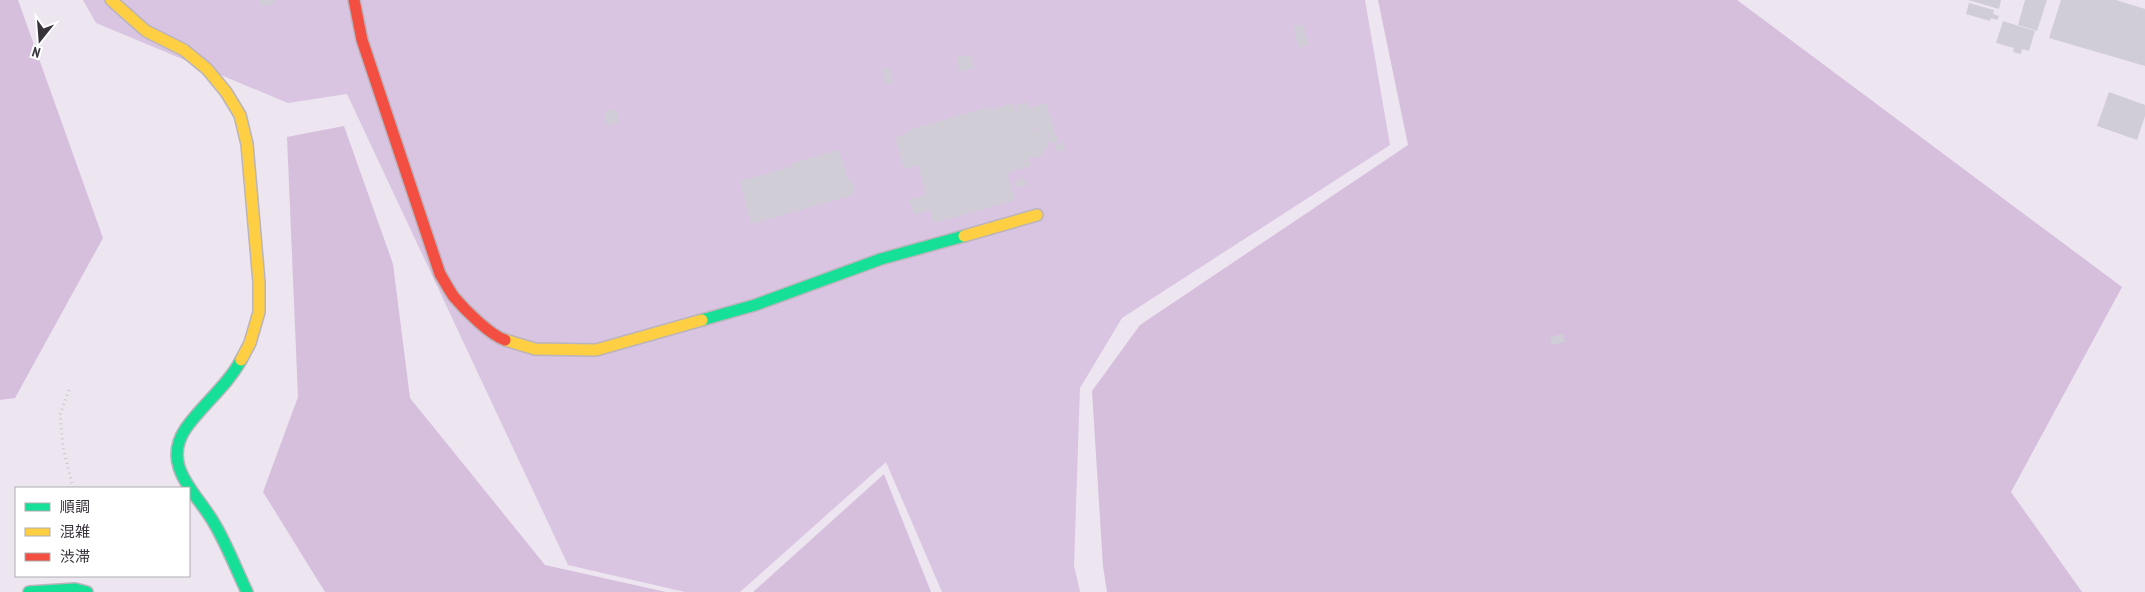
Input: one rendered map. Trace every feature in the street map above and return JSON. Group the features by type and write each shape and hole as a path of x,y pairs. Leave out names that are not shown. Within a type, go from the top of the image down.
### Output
{"street":[{"path":"111,0 146,31 184,50 207,68 226,92 240,116 247,144 260,282 259,312 250,343 235,371 186,429 179,443 178,465 188,487"},
{"path":"354,0 362,40 440,274 454,298 500,338 535,349 596,350 754,305 881,258 1037,215"},
{"path":"190,489 214,522 246,592"},
{"path":"28,592 75,589 87,592"}],"path":[{"path":"69,390 60,415 63,447 73,487"}],"shaded area":[{"path":"0,0 18,0 103,238 15,398 0,400"},
{"path":"83,0 1365,0 1390,145 1122,318 1080,388 1074,565 1080,592 942,592 886,462 740,592 685,592 568,565 347,94 288,103 96,23"},
{"path":"1378,0 1737,0 2122,287 2011,492 2082,592 1107,592 1103,566 1092,391 1140,325 1408,145"},
{"path":"344,126 393,264 410,398 545,565 666,592 325,592 263,492 298,397 287,137"},
{"path":"884,474 931,592 753,592"}],"building":[{"path":"259,0 273,0 273,5 259,6"},
{"path":"1968,0 2001,0 1999,9"},
{"path":"2025,0 2047,0 2037,31 2018,25"},
{"path":"2061,0 2116,0 2145,9 2145,66 2049,38"},
{"path":"1969,3 1994,10 1993,14 1999,16 1997,20 1991,18 1990,21 1966,14"},
{"path":"2003,21 2035,31 2029,51 2022,49 2021,54 2013,52 2014,48 1996,43"},
{"path":"1303,24 1309,45 1299,48 1293,27"},
{"path":"970,54 974,68 960,72 956,58"},
{"path":"889,67 893,83 886,85 882,69"},
{"path":"2109,92 2145,105 2145,116 2137,140 2097,126"},
{"path":"1027,102 1029,108 1032,107 1037,126 1033,107 1046,103 1055,132 1053,133 1057,135 1058,139 1056,143 1051,143 1048,141 1049,134 1046,136 1049,146 1044,148 1045,153 1041,154 1042,156 1034,159 1033,156 1029,158 1031,166 1007,173 1015,200 934,223 930,210 914,215 909,200 926,195 918,165 904,169 895,137 909,133 908,130 989,107 989,110 1013,103 1016,111 1018,111 1016,105"},
{"path":"616,109 620,122 607,126 604,112"},
{"path":"1063,142 1065,149 1057,152 1055,144"},
{"path":"839,150 848,180 851,179 855,192 852,193 853,195 751,224 740,181 793,166 792,163"},
{"path":"1024,178 1026,186 1017,188 1015,181"},
{"path":"1563,334 1565,342 1552,345 1550,337"}],"traffic: fast":[{"path":"702,320 755,305 881,259 964,236"},
{"path":"189,487 179,467 177,455 179,442 186,428 222,387 241,360"},
{"path":"190,488 219,531 247,592"},
{"path":"29,592 75,589 87,592"}],"traffic: slow":[{"path":"111,0 146,31 184,50 207,69 226,92 240,115 247,144 259,282 259,312 250,343 241,360"},
{"path":"964,236 1037,215"},
{"path":"505,340 535,349 596,350 702,320"}],"traffic: jam":[{"path":"354,0 362,40 440,274 454,297 464,308 485,328 505,340"}]}
